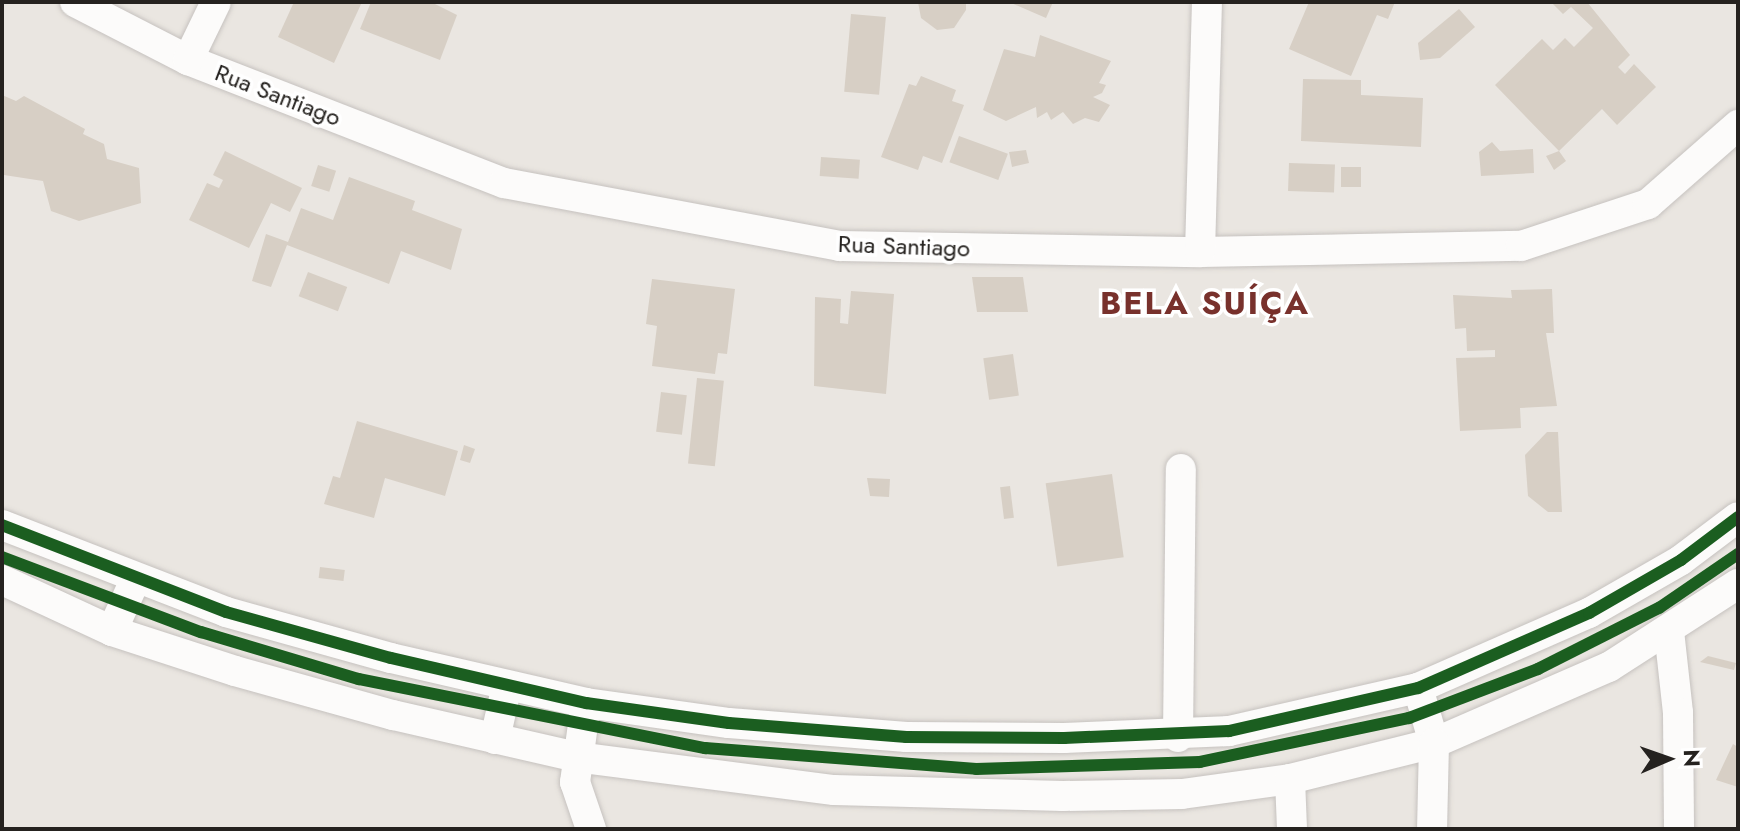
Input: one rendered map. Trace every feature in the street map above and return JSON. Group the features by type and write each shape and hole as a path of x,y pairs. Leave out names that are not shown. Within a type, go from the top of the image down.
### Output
{"street":[{"name":"Rua Santiago","path":"75,2 188,60 504,183 840,246 1200,252 1521,246 1648,204 1738,125"},
{"path":"188,60 216,2"},
{"path":"1200,252 1207,2"},
{"path":"1178,737 1181,469"},
{"path":"2,525 135,580 361,650 586,703 729,723 906,737 1178,737 1304,718 1418,688 1589,613 1681,560 1738,517"},
{"path":"2,580 112,631 278,683 495,739 576,757 834,790 940,795 1182,794 1290,779 1434,743 1609,667 1738,584"},
{"path":"112,631 135,580"},
{"path":"1669,631 1678,713 1679,829"},
{"path":"495,739 507,685"},
{"path":"1418,688 1434,743 1432,829"},
{"path":"586,703 576,757 575,782 591,829"},
{"path":"1290,779 1292,829"}],"building":[{"path":"294,2 362,2 334,63 278,37"},
{"path":"371,2 431,2 457,15 440,60 360,29"},
{"path":"918,2 966,2 966,10 954,28 937,30 921,18"},
{"path":"1009,2 1053,2 1046,18"},
{"path":"1309,2 1395,2 1388,19 1377,15 1351,76 1289,49"},
{"path":"1551,2 1587,2 1630,55 1618,67 1625,74 1634,64 1656,87 1617,125 1602,109 1559,151 1495,85 1542,39 1553,50 1565,38 1574,47 1593,28 1571,7 1563,14"},
{"path":"1459,9 1475,27 1440,58 1420,60 1418,43"},
{"path":"851,14 886,17 879,95 844,92"},
{"path":"1040,35 1111,61 1099,83 1106,85 1102,93 1093,97 1110,105 1099,122 1085,118 1073,124 1063,112 1051,120 1047,112 1037,118 1036,107 1006,121 983,110 1004,49 1035,57"},
{"path":"921,76 956,90 952,101 964,105 942,163 923,156 918,170 881,157 909,84 916,86"},
{"path":"1303,79 1361,80 1361,95 1423,98 1421,147 1301,141"},
{"path":"2,95 16,101 24,96 85,129 83,134 104,144 107,159 139,168 141,203 79,221 51,211 43,181 4,175"},
{"path":"959,136 1008,154 998,180 949,162"},
{"path":"1492,142 1500,151 1533,149 1534,173 1481,176 1479,152"},
{"path":"1026,150 1029,163 1012,167 1009,152"},
{"path":"225,151 302,188 290,212 271,203 249,248 189,220 207,183 219,188 223,180 213,175"},
{"path":"1559,151 1566,161 1554,170 1546,156"},
{"path":"821,157 860,160 859,179 820,176"},
{"path":"1289,163 1335,165 1334,193 1288,191"},
{"path":"318,165 336,171 329,192 311,186"},
{"path":"1341,167 1361,167 1361,187 1341,187"},
{"path":"349,177 415,201 412,210 462,229 451,270 401,251 389,284 287,245 271,287 252,281 266,234 288,242 301,208 333,220"},
{"path":"308,272 347,287 338,311 299,296"},
{"path":"972,277 1023,277 1028,312 977,312"},
{"path":"652,279 735,289 727,354 718,353 715,374 652,366 657,326 646,324"},
{"path":"1552,289 1554,333 1546,333 1557,406 1520,408 1521,428 1460,431 1456,358 1495,357 1495,350 1467,351 1466,328 1455,329 1453,295 1512,298 1511,290"},
{"path":"851,291 894,294 886,394 814,386 815,297 841,299 840,323 848,324"},
{"path":"1013,354 1019,396 989,400 983,358"},
{"path":"697,378 724,381 715,466 688,464"},
{"path":"661,392 687,395 682,435 656,432"},
{"path":"357,421 458,451 445,496 385,478 374,518 324,504 333,476 340,478"},
{"path":"1547,432 1558,432 1562,512 1548,512 1528,496 1525,455"},
{"path":"464,445 475,449 470,463 460,460"},
{"path":"1112,474 1124,557 1057,567 1046,483"},
{"path":"867,478 890,479 889,497 870,496"},
{"path":"1010,486 1014,518 1004,519 1000,487"},
{"path":"320,567 345,570 343,581 319,578"},
{"path":"1708,656 1736,663 1734,670 1700,662"},
{"path":"1733,744 1738,747 1738,787 1716,780"}],"cycle path":[{"path":"2,525 226,612 391,658 586,703 729,723 906,737 1064,738 1229,731 1418,688 1589,613 1681,560 1738,517"},
{"path":"2,557 201,632 359,679 705,748 976,769 1200,762 1409,718 1538,669 1659,608 1738,554"}],"district":[{"name":"BELA SUÍÇA","path":"1205,303"}]}
